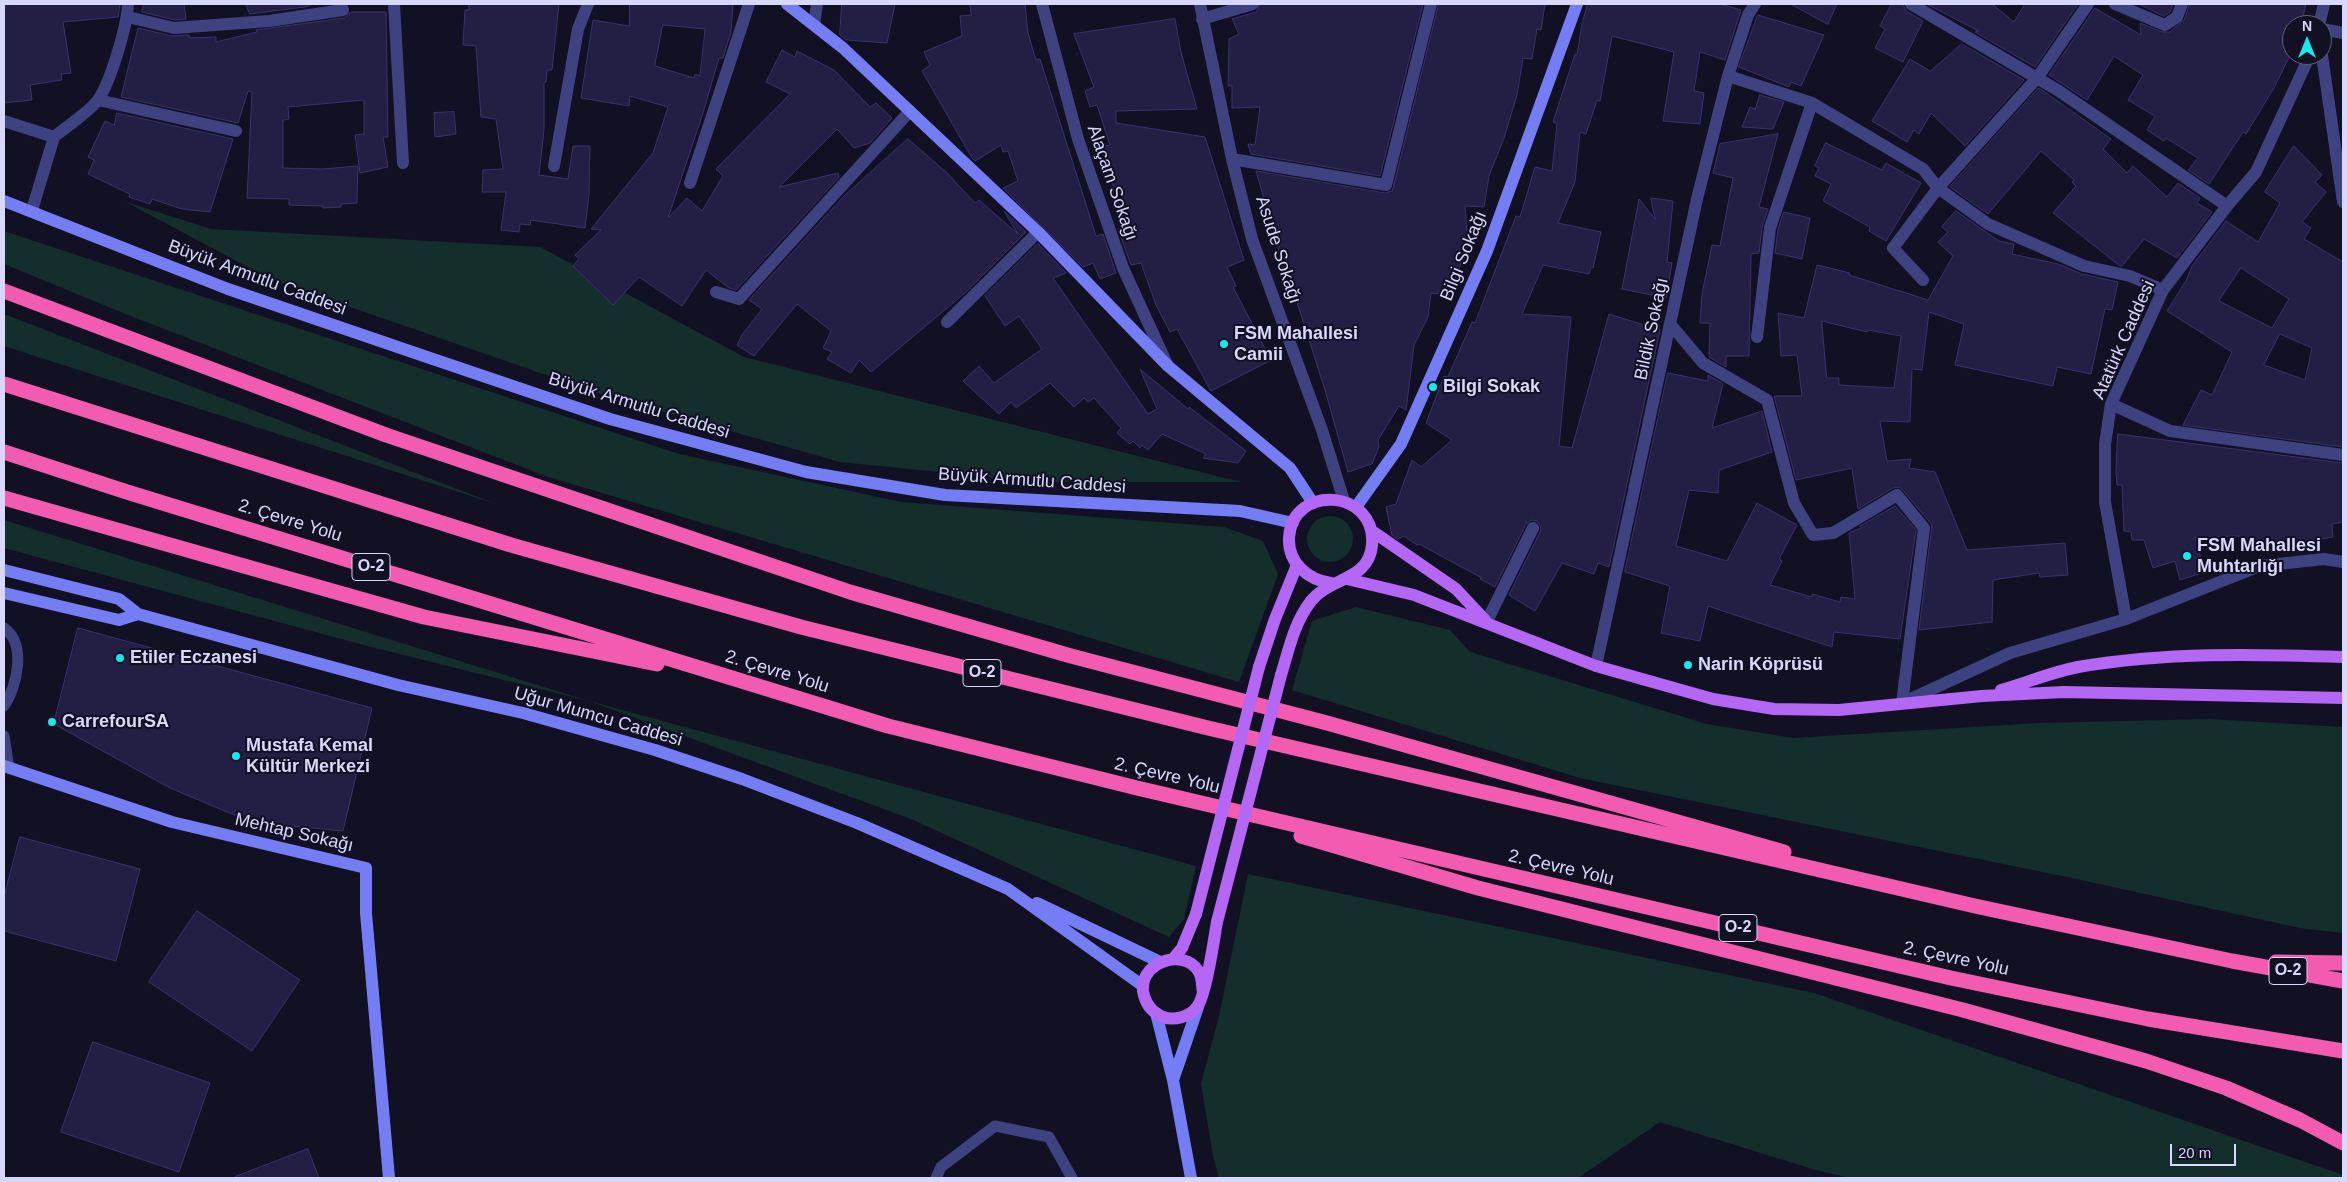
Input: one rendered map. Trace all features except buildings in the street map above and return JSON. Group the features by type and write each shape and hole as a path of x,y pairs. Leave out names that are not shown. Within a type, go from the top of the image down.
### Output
{"highway":[{"path":"4,291 386,435 850,592 1071,656 1336,725 1975,906"},
{"name":"O-2","path":"4,384 511,545 801,627 1208,728 1975,906 2232,961 2343,981"},
{"name":"2. Çevre Yolu","path":"4,452 888,726 1137,788 1951,978 2148,1019 2343,1051"},
{"path":"4,498 424,617 739,681"},
{"path":"1137,788 1478,888 1945,1005 2146,1061 2226,1088 2300,1120 2343,1143"},
{"path":"2232,961 2343,963"}],"main road":[{"path":"787,4 843,48 1038,232 1168,366 1290,468 1313,503"},
{"name":"Bilgi Sokağı","path":"1356,507 1401,444 1483,260 1577,4"},
{"name":"Büyük Armutlu Caddesi","path":"4,201 32,210 228,289 610,419 806,472 945,495 1240,511 1293,523"},
{"path":"1173,1080 1203,992 1217,922 1295,626 1312,600 1331,584 1347,579 1359,571 1367,561 1372,546 1372,531 1366,518 1356,507 1344,501 1327,499 1313,503 1302,511 1293,523 1289,544 1297,565 1307,575 1320,582 1331,584"},
{"path":"1372,531 1456,589 1487,622"},
{"path":"1198,1007 1184,1017 1174,1019 1156,1014 1148,1006 1143,986 1151,968 1167,960 1182,948 1196,914 1259,667 1275,619 1297,565"},
{"path":"4,570 119,599 138,614"},
{"path":"1347,579 1414,594 1596,666 1713,699 1774,709 1839,710 1982,696 2064,692 2343,698"},
{"name":"Uğur Mumcu Caddesi","path":"4,593 119,620 138,614 398,685 523,713 655,750 742,779 857,823 1008,889 1143,986"},
{"path":"1982,696 2077,668 2180,656 2283,655 2343,657"},
{"name":"Mehtap Sokağı","path":"6,767 172,822 366,868 366,913 388,1178"},
{"path":"1008,889 1167,960 1184,961 1201,976 1203,992"},
{"path":"1156,1014 1173,1080 1191,1178"}],"street":[{"path":"32,210 54,137 98,100 116,58 128,10 174,28 269,21 343,10 340,4"},
{"path":"394,4 403,163"},
{"path":"554,166 578,29 588,4"},
{"path":"690,183 749,4"},
{"path":"814,25 817,4"},
{"name":"Alaçam Sokağı","path":"1042,4 1078,140 1123,268 1168,366"},
{"name":"Asude Sokağı","path":"1200,4 1232,159 1252,239 1322,430 1344,501"},
{"path":"1202,19 1253,4"},
{"path":"1232,159 1386,185 1431,4"},
{"name":"Bildik Sokağı","path":"1596,666 1697,198 1728,76 1748,15 1754,4"},
{"path":"1911,4 2037,78 2226,206"},
{"path":"1923,280 1893,248 1938,188 2037,78 2088,4"},
{"path":"2115,4 2165,25 2176,17 2182,4"},
{"name":"Atatürk Caddesi","path":"2126,618 2105,502 2105,444 2112,404 2163,290 2226,206 2256,172 2305,65"},
{"path":"2324,65 2342,182 2343,202"},
{"path":"1728,76 1812,103 1923,169 1938,188 1988,224 2084,266 2130,276 2163,290"},
{"path":"98,100 236,131"},
{"path":"1757,337 1770,228 1812,103"},
{"path":"716,292 739,299 910,111"},
{"path":"4,121 54,137"},
{"path":"947,322 1038,232"},
{"path":"1671,325 1703,363 1767,400 1794,503 1813,536 1833,533 1897,494 1924,528 1902,703"},
{"path":"2112,404 2170,431 2343,455"},
{"path":"1487,622 1533,528"},
{"path":"1902,703 2010,653 2126,618 2260,566 2324,559 2343,562"}],"lane":[{"path":"4,628 10,632 16,644 17,657 11,692 4,706"},
{"path":"4,736 6,767"},
{"path":"936,1178 941,1167 995,1126 1049,1138 1072,1178"}],"green space":[{"path":"126,202 211,229 540,247 744,357 1241,482 1040,482 840,462 607,396 272,280"},
{"path":"4,231 679,454 901,502 1224,527 1263,541 1278,574 1239,682 548,477 128,315 4,264"},
{"path":"4,314 496,504 4,346"},
{"path":"1330,516 1343,520 1349,526 1353,539 1349,552 1343,558 1330,562 1317,558 1311,552 1307,539 1311,526 1317,520"},
{"path":"4,520 589,701 371,647 4,548"},
{"path":"1356,607 1450,630 1470,652 1707,724 1793,738 2039,723 2210,719 2343,727 2343,933 2300,928 2072,878 1580,778 1292,690 1312,621"},
{"path":"589,701 1196,866 1184,919 1169,937 911,819"},
{"path":"1248,874 1814,993 2343,1175 2343,1178 1850,1178 1816,1170 1660,1122 1578,1178 1219,1178 1213,1156 1201,1084 1219,1016"}],"place":[{"name":"FSM Mahallesi Camii","path":"1224,344"},
{"name":"Bilgi Sokak","path":"1433,387"},
{"name":"FSM Mahallesi Muhtarlığı","path":"2187,556"},
{"name":"Etiler Eczanesi","path":"120,658"},
{"name":"Narin Köprüsü","path":"1688,665"},
{"name":"CarrefourSA","path":"52,722"},
{"name":"Mustafa Kemal Kültür Merkezi","path":"236,756"}]}
